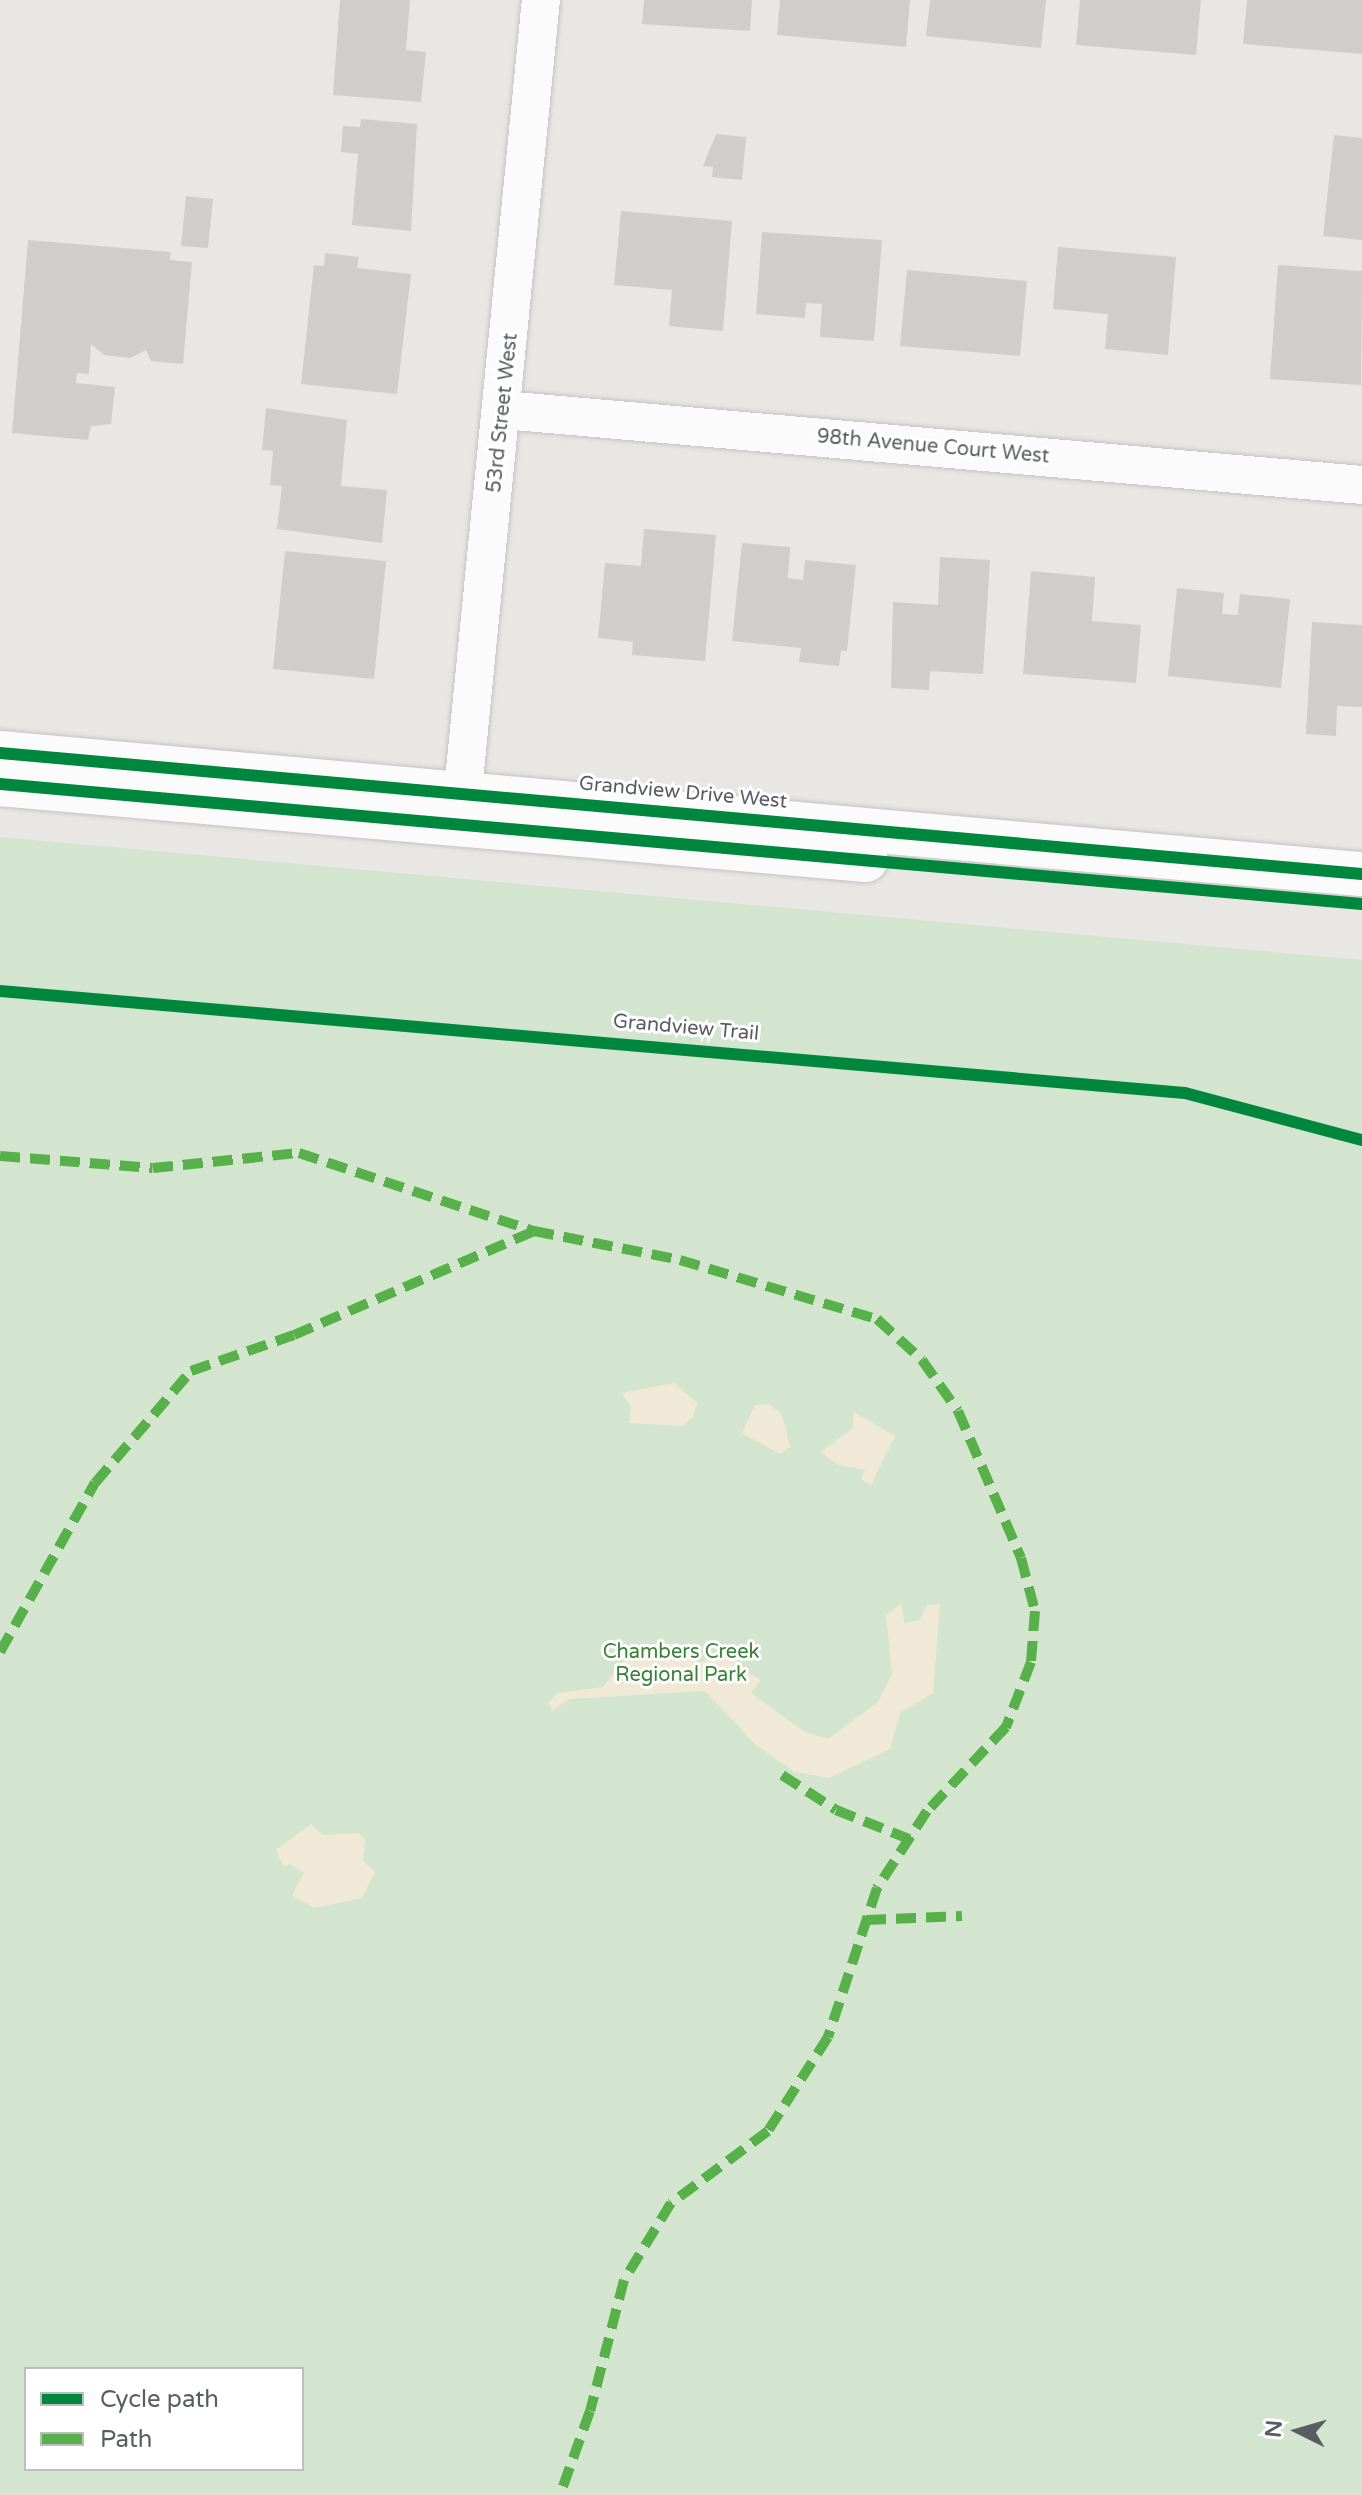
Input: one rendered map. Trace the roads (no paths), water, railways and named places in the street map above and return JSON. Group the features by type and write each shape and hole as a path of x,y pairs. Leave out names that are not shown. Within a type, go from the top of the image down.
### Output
{"street":[{"name":"53rd Street West","path":"462,809 541,0"},
{"name":"98th Avenue Court West","path":"503,410 1362,485"},
{"name":"Grandview Drive West","path":"0,753 462,809 1362,904"},
{"name":"Grandview Drive West","path":"0,784 462,809 1362,874"}],"park label":[{"name":"Chambers Creek Regional Park","path":"681,1664"}]}
